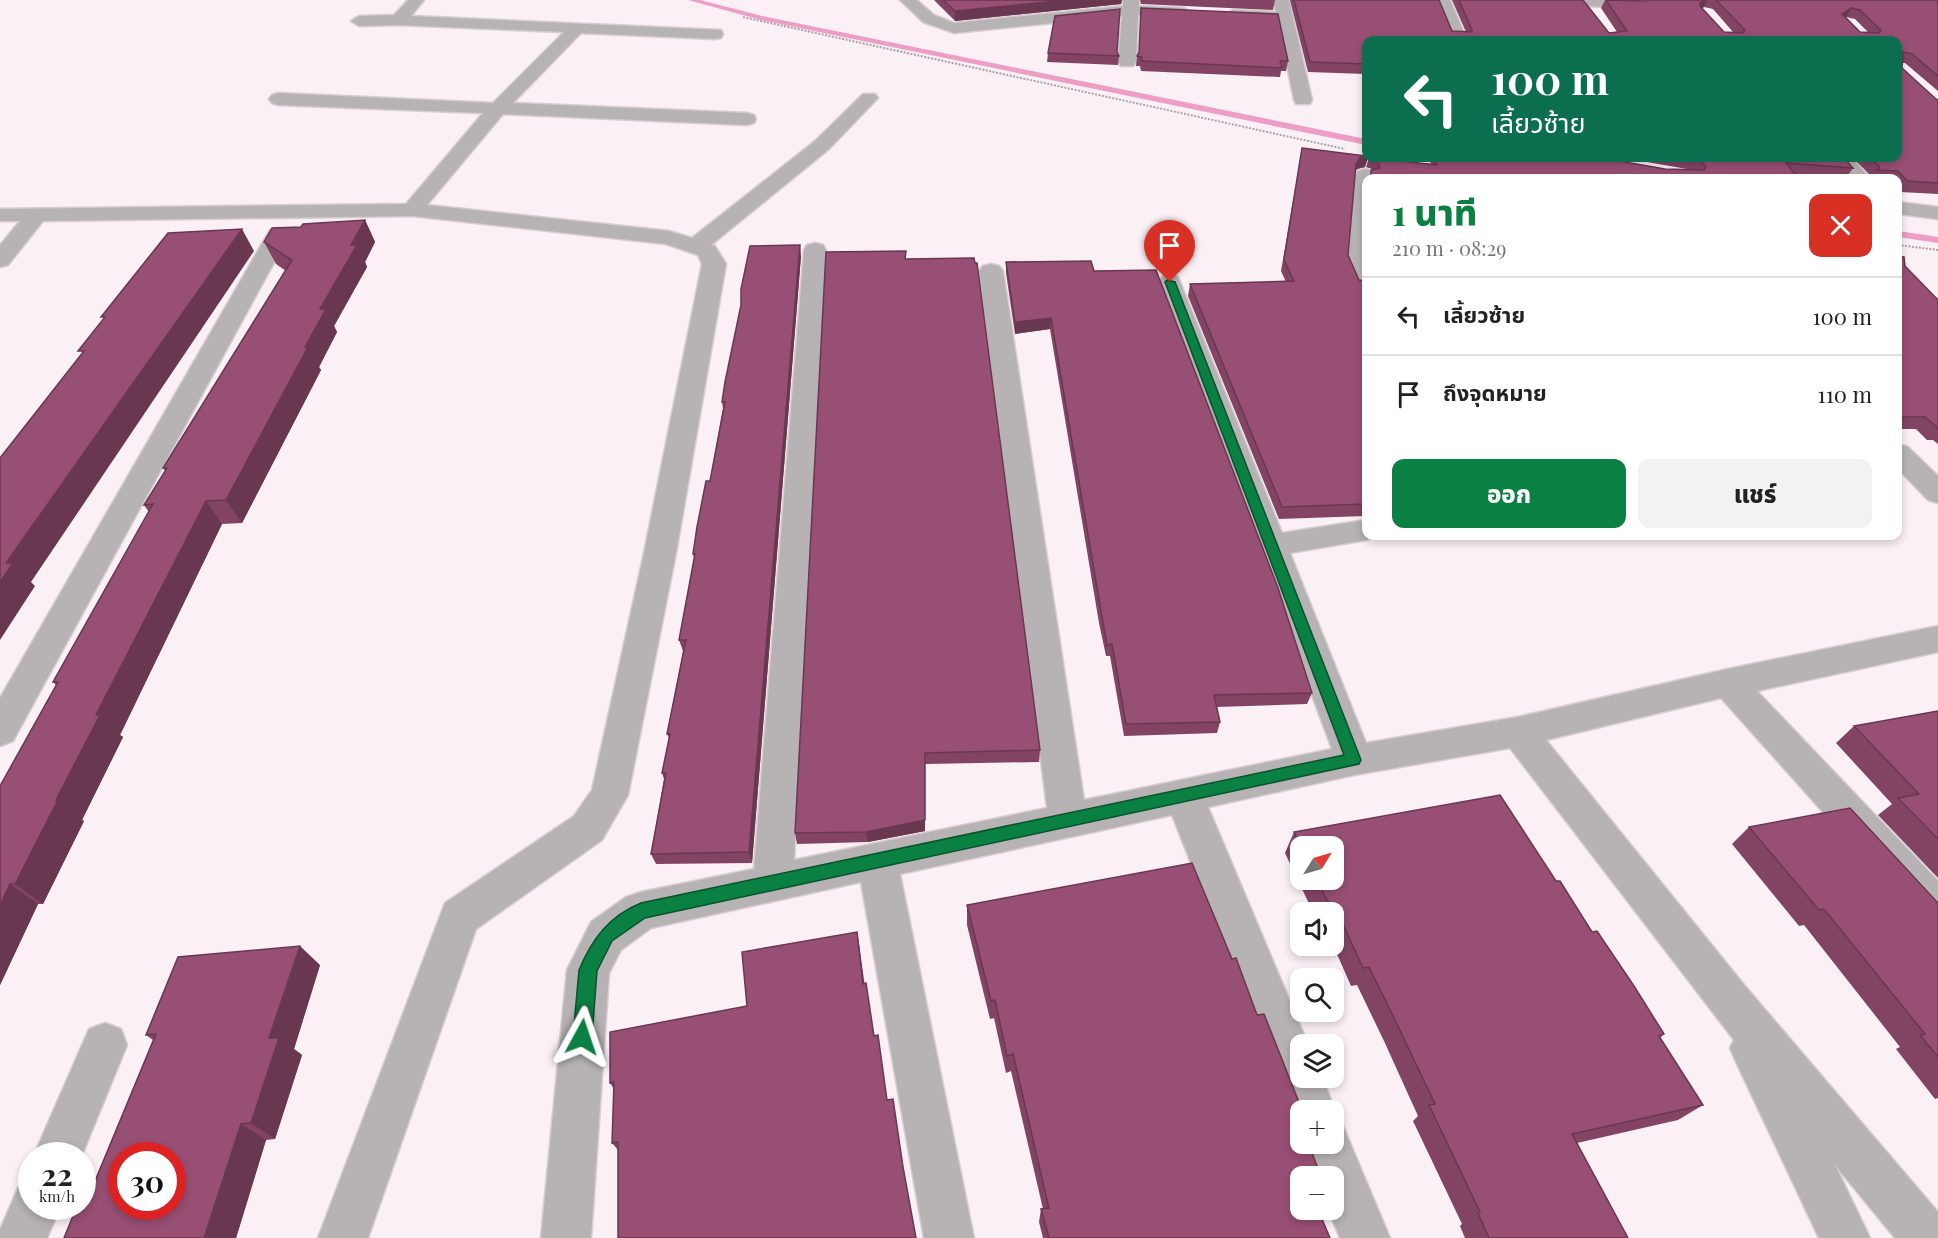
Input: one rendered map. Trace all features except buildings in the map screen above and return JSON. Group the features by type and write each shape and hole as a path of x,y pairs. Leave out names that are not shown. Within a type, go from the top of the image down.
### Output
{"street":[{"path":"399,20 416,0"},
{"path":"908,0 927,20 954,28 1130,5 1207,14 1283,9 1303,100"},
{"path":"1442,0 1457,36"},
{"path":"1554,0 1642,3"},
{"path":"1585,1 1597,17"},
{"path":"1128,62 1130,5"},
{"path":"359,21 399,20 715,34"},
{"path":"412,210 498,108 577,28"},
{"path":"696,246 822,145 869,98"},
{"path":"278,99 747,119"},
{"path":"1844,162 1856,174"},
{"path":"1902,208 1938,213"},
{"path":"0,215 412,210 657,236 707,251 714,264 660,553 609,795 588,828 460,916 343,1238"},
{"path":"0,260 37,214"},
{"path":"1362,220 1359,266 1362,274"},
{"path":"0,731 278,234"},
{"path":"773,883 815,250"},
{"path":"991,271 1068,821"},
{"path":"1170,282 1354,760"},
{"path":"1902,457 1938,493"},
{"path":"1271,545 1362,531"},
{"path":"566,1238 588,970 606,936 641,911 1354,760 1518,732 1728,683 1938,639"},
{"path":"1728,683 1938,910"},
{"path":"1518,732 1730,1001 1927,1238"},
{"path":"1184,796 1308,1100"},
{"path":"877,861 948,1238"},
{"path":"1730,1001 1845,1238"},
{"path":"64,1142 105,1045"},
{"path":"1331,1154 1365,1238"},
{"path":"22,1238 30,1220"}],"path":[{"path":"741,16 1347,149"},
{"path":"1413,162 1424,164"},
{"path":"1902,245 1938,250"}],"waterway":[{"path":"692,0 761,18 1362,141"},
{"path":"1902,235 1938,240"}],"route":[{"path":"582,1037 588,970 606,936 641,911 1354,760 1170,282"}]}
